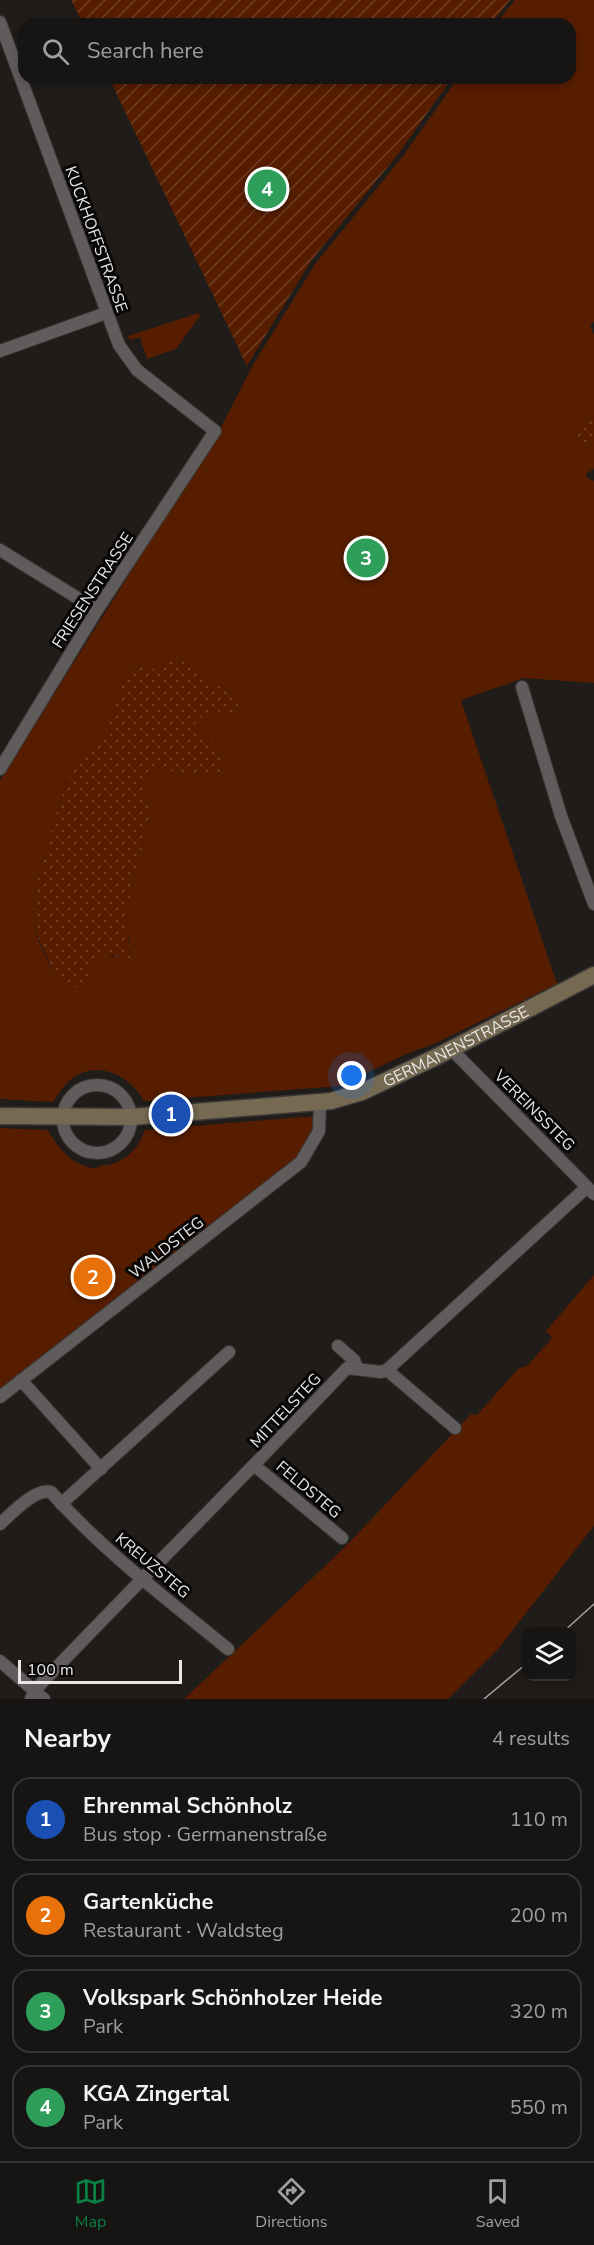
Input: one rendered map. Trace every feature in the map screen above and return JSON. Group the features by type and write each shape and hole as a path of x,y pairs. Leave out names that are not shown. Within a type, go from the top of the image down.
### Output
{"main road":[{"name":"GERMANENSTRASSE","path":"0,1116 131,1117 320,1103 362,1092 454,1048 594,975"}],"street":[{"name":"KUCKHOFFSTRASSE","path":"0,22 18,71"},
{"name":"KUCKHOFFSTRASSE","path":"23,84 106,313 129,362 215,431"},
{"path":"0,351 106,313"},
{"name":"FRIESENSTRASSE","path":"0,769 97,610 215,431"},
{"path":"0,550 97,610"},
{"path":"522,687 561,816 594,904"},
{"name":"VEREINSSTEG","path":"454,1048 459,1057 591,1190"},
{"path":"101,1085 118,1092 129,1108 131,1117 130,1127 120,1144 102,1153 92,1153 76,1146 66,1134 62,1117 73,1094 81,1088 101,1085"},
{"name":"WALDSTEG","path":"0,1397 301,1162 319,1131 320,1103"},
{"path":"338,1346 354,1360 357,1368 381,1372 387,1370 591,1190"},
{"path":"0,1524 43,1491 51,1492 61,1503 229,1352"},
{"name":"MITTELSTEG","path":"37,1696 141,1579 255,1466 347,1368 357,1368"},
{"path":"387,1370 455,1428"},
{"path":"21,1380 101,1468"},
{"name":"FELDSTEG","path":"255,1466 342,1538"},
{"name":"KREUZSTEG","path":"61,1503 141,1579 228,1649"},
{"path":"0,1661 37,1696"}],"shaded area":[{"path":"71,0 510,0 496,18 80,18"},
{"path":"515,0 594,0 594,322 590,324 594,335 594,416 582,425 576,439 594,446 594,469 587,473 586,477 594,481 594,683 524,678 461,700 557,984 436,1043 406,1054 340,1086 144,1101 125,1080 107,1071 98,1070 75,1076 64,1086 53,1102 0,1099 0,780 219,431 253,365 315,264 403,156 454,84 576,84 576,18 500,18","holes":["170,655 185,660 191,668 214,684 231,692 239,704 231,715 217,711 197,719 194,727 197,732 214,742 224,766 218,774 185,776 155,766 149,768 144,787 151,812 130,896 127,921 130,958 127,960 105,956 99,958 85,980 77,987 71,986 61,981 46,957 39,940 33,912 39,873 61,798 80,757 103,734 129,670 136,664 152,669 159,668"]},
{"path":"112,84 448,84 399,153 311,261 247,366"},
{"path":"199,313 200,316 176,349 147,359 140,337 130,340 128,336"},
{"path":"594,416 594,446 576,439 582,425"},
{"path":"170,655 185,660 191,668 214,684 231,692 239,704 231,715 197,732 214,742 224,766 218,774 185,776 155,766 144,787 151,812 130,896 128,938 130,958 127,960 111,955 90,972 87,979 77,988 71,987 61,981 52,968 35,926 33,912 39,873 58,809 74,767 103,730 129,670 136,664 152,669"},
{"path":"315,1116 313,1133 295,1162 0,1392 0,1128 47,1130 73,1160 97,1169 98,1166 114,1163 127,1156 138,1145 145,1130","holes":["88,1261 104,1265 100,1286 84,1282"]},
{"path":"594,1275 594,1526 498,1649 448,1699 184,1699 344,1548 471,1414 477,1415 519,1368 527,1366 552,1338 546,1331"}],"tram line":[{"path":"569,1627 594,1604"},
{"path":"484,1699 522,1667"}],"place":[{"name":"KGA Zingertal","path":"267,189"},
{"name":"Volkspark Schönholzer Heide","path":"366,558"},
{"name":"Ehrenmal Schönholz","path":"171,1114"},
{"name":"Gartenküche","path":"93,1277"}]}
